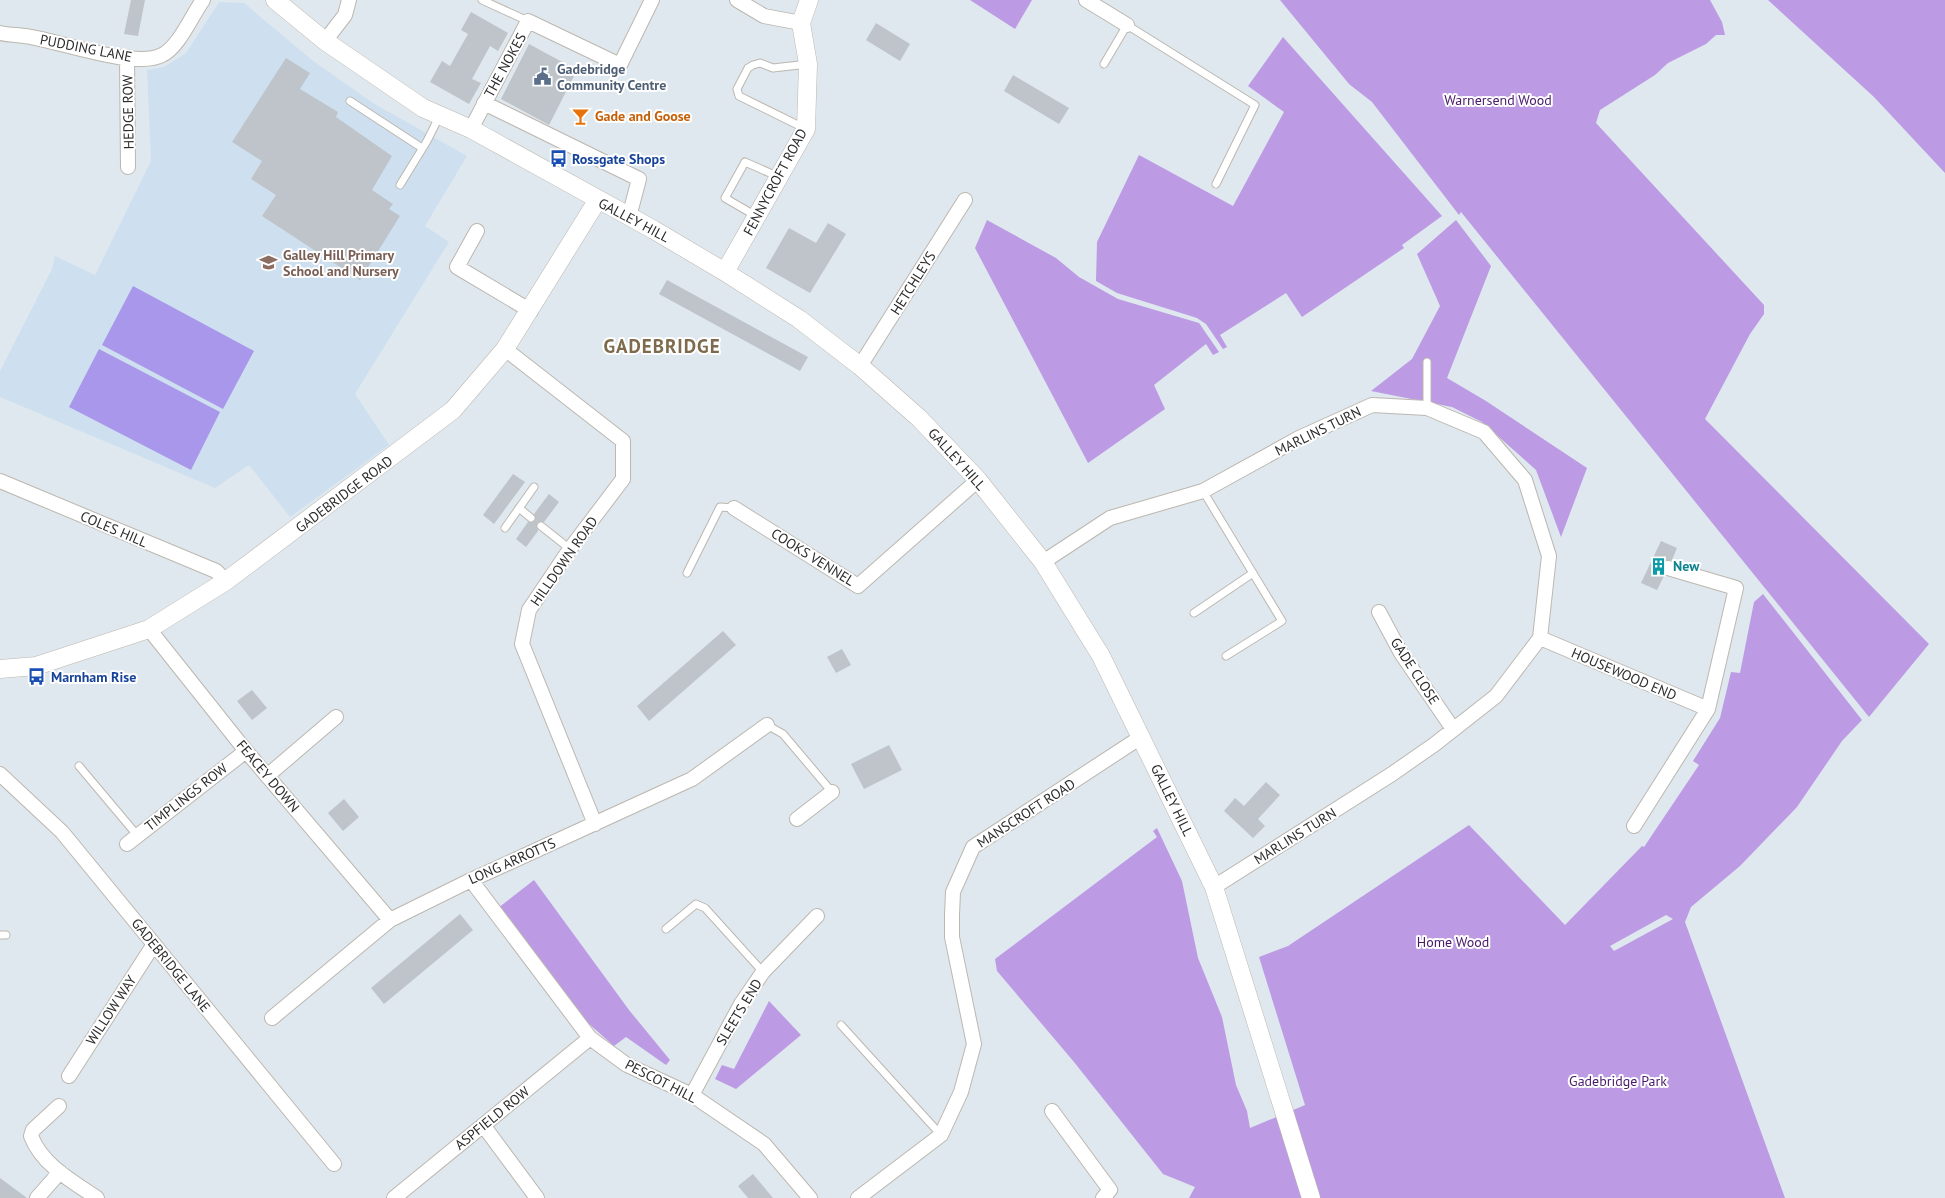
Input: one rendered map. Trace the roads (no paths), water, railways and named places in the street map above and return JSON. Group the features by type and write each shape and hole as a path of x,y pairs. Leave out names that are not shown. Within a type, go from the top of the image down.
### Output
{"street":[{"name":"PUDDING LANE","path":"0,33 30,37 145,60 162,55 174,45 203,0"},
{"name":"GALLEY HILL","path":"275,0 325,41 423,108 439,117 471,129 726,272 798,319 860,366 919,418 978,480 1043,562 1101,656 1214,887 1312,1198"},
{"path":"325,41 345,15 349,0"},
{"name":"THE NOKES","path":"471,129 528,21 620,65 652,0"},
{"path":"737,0 764,16 801,23"},
{"name":"FENNYCROFT ROAD","path":"726,272 806,129 808,64 801,23 809,0"},
{"path":"1086,0 1127,25"},
{"name":"HEDGE ROW","path":"127,57 128,167"},
{"path":"484,103 639,179 628,217"},
{"name":"HETCHLEYS","path":"860,366 965,200"},
{"name":"GADEBRIDGE ROAD","path":"0,669 36,666 149,628 226,581 453,410 505,349 531,311 597,201"},
{"path":"477,231 457,267 531,311"},
{"name":"HILLDOWN ROAD","path":"505,349 623,441 623,479 570,549 529,610 522,644 595,824"},
{"name":"MARLINS TURN","path":"1043,562 1110,518 1204,491 1299,438 1372,405 1427,408 1484,432 1525,480 1549,556 1540,638 1496,696 1392,774 1214,887"},
{"name":"COOKS VENNEL","path":"734,508 858,586 978,480"},
{"name":"COLES HILL","path":"0,481 216,571 226,581"},
{"path":"1634,826 1708,709 1736,588 1668,568"},
{"name":"GADE CLOSE","path":"1379,612 1401,653 1453,729"},
{"name":"FEACEY DOWN","path":"149,628 246,751 390,920"},
{"name":"HOUSEWOOD END","path":"1540,638 1708,709"},
{"path":"267,776 336,717"},
{"name":"LONG ARROTTS","path":"272,1018 390,920 471,880 692,779 766,725"},
{"name":"MANSCROFT ROAD","path":"858,1198 941,1134 961,1092 974,1044 952,937 953,892 973,847 1141,737"},
{"name":"TIMPLINGS ROW","path":"132,840 246,751"},
{"name":"GADEBRIDGE LANE","path":"0,774 62,832 334,1164"},
{"path":"797,819 832,792"},
{"name":"PESCOT HILL","path":"471,880 590,1038 627,1065 692,1095 764,1144 810,1198"},
{"name":"SLEETS END","path":"692,1095 741,1004 763,972 818,916"},
{"name":"WILLOW WAY","path":"69,1076 154,944"},
{"name":"ASPFIELD ROW","path":"394,1198 590,1038"},
{"path":"59,1106 33,1130 31,1136 35,1148 60,1172 97,1198"},
{"path":"1052,1111 1107,1194"},
{"path":"483,1125 537,1198"},
{"path":"37,1198 60,1172"}],"lane":[{"path":"482,0 528,21"},
{"path":"1104,64 1127,25 1255,105 1216,184"},
{"path":"806,129 778,117 739,96 737,89 748,68 753,65 760,63 773,68 808,64"},
{"path":"350,101 422,148"},
{"path":"400,185 439,117"},
{"path":"757,217 725,198 745,162 779,177"},
{"path":"1427,362 1427,408"},
{"path":"505,528 534,487"},
{"path":"1204,491 1282,621 1226,656"},
{"path":"687,573 720,507 734,508"},
{"path":"519,508 532,518"},
{"path":"542,526 570,549"},
{"path":"1194,613 1253,573"},
{"path":"766,725 783,734 832,792"},
{"path":"79,766 132,840"},
{"path":"666,929 696,904 705,908 763,972"},
{"path":"841,1025 941,1134"}],"place":[{"name":"Gadebridge Community Centre","path":"543,77"},
{"name":"Gade and Goose","path":"581,116"},
{"name":"Rossgate Shops","path":"558,159"},
{"name":"Galley Hill Primary School and Nursery","path":"269,263"},
{"name":"New","path":"1659,566"},
{"name":"Marnham Rise","path":"37,677"}],"district":[{"name":"GADEBRIDGE","path":"662,346"}],"park label":[{"name":"Warnersend Wood","path":"1498,100"},
{"name":"Home Wood","path":"1453,942"},
{"name":"Gadebridge Park","path":"1618,1081"}]}
